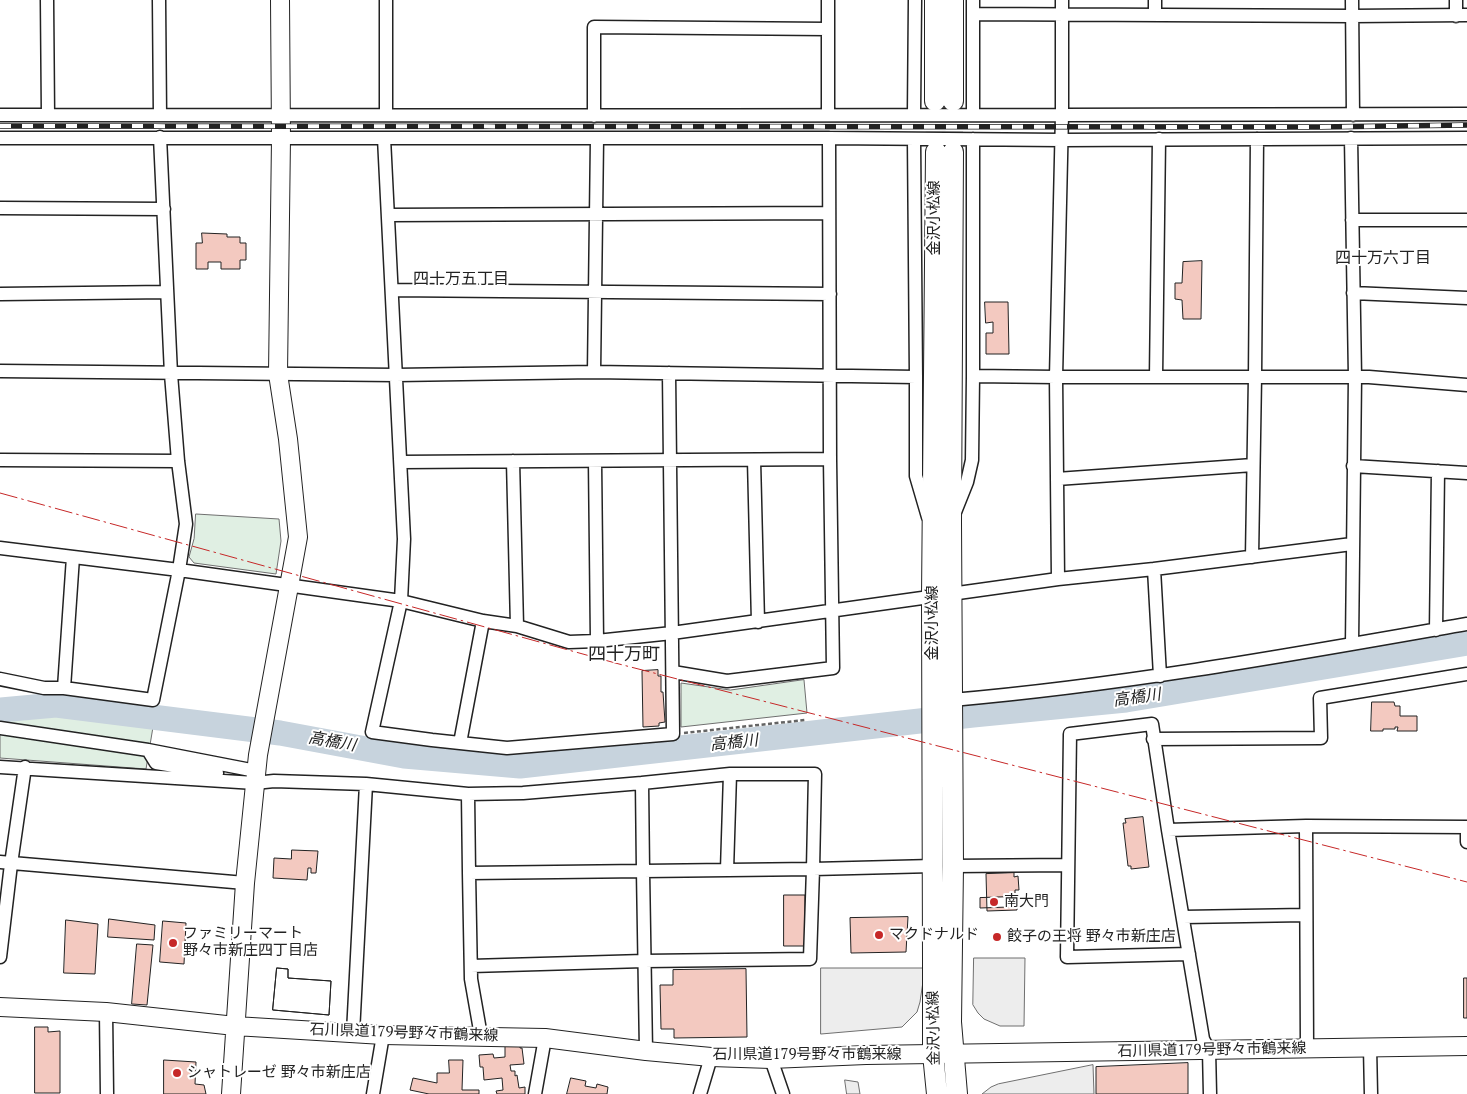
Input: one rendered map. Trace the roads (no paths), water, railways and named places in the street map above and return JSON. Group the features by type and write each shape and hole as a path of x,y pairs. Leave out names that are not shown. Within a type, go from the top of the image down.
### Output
{"main road":[{"path":"231,1094 253,769 264,720 298,536 288,438 278,374 281,138 280,0"},
{"path":"935,0 944,101 953,0"},
{"name":"金沢小松線","path":"937,1094 943,1054 950,1022 953,866 942,730 932,704 942,596 951,522 944,152 933,531 942,596 952,703 942,730 933,866 943,1054 957,1094"},
{"name":"石川県道179号野々市鶴来線","path":"0,1007 106,1012 235,1026 383,1035 545,1038 712,1057 771,1058 1467,1046"}],"street":[{"path":"47,0 48,115"},
{"path":"159,0 160,115"},
{"path":"386,0 386,116"},
{"path":"828,0 828,114"},
{"path":"914,114 915,0"},
{"path":"973,0 973,115"},
{"path":"1058,579 1056,377 1062,140 1062,0"},
{"path":"1155,0 1155,15"},
{"path":"1352,0 1352,115"},
{"path":"973,14 1462,16 1456,0"},
{"path":"594,116 594,27 828,29"},
{"path":"0,115 1467,114"},
{"path":"0,679 44,688 64,688 153,700 179,570 186,524 178,461 171,374 160,137"},
{"path":"0,138 829,138 1062,140 1467,138"},
{"path":"384,138 404,539 401,601 372,732 507,748 673,734 669,374"},
{"path":"594,372 597,138"},
{"path":"673,672 727,681 832,668 829,138"},
{"path":"1351,138 1355,377 1352,644"},
{"path":"914,139 916,476 933,531"},
{"path":"951,522 967,482 972,460 973,139"},
{"path":"1156,377 1159,139"},
{"path":"1252,557 1256,139"},
{"path":"0,208 164,209"},
{"path":"388,216 829,213"},
{"path":"1352,220 1467,220"},
{"path":"392,290 830,294"},
{"path":"0,294 167,292"},
{"path":"1353,293 1467,298"},
{"path":"0,371 396,375 594,372 916,377"},
{"path":"973,376 1369,377 1467,385"},
{"path":"401,462 830,459"},
{"path":"0,460 178,461"},
{"path":"754,460 758,622"},
{"path":"513,461 517,626"},
{"path":"595,461 596,641"},
{"path":"1057,478 1253,466"},
{"path":"1354,466 1467,473"},
{"path":"1436,630 1438,471"},
{"path":"0,548 179,570 401,601 482,621 517,626 569,642 672,633 1058,579 1352,544"},
{"path":"64,688 72,557"},
{"path":"1154,569 1160,676"},
{"path":"460,743 482,621"},
{"path":"952,703 1160,676 1467,624"},
{"path":"1153,739 1321,738 1320,698 1467,674"},
{"path":"1189,954 1067,958 1070,734 1152,724 1203,1040 1209,1050 1210,1094"},
{"path":"0,728 148,750 253,769 274,781 366,784 468,794 523,793 730,774 815,774 810,959 470,966"},
{"path":"0,767 253,769"},
{"path":"0,957 6,863 25,768"},
{"path":"726,870 730,774"},
{"path":"642,783 646,1051"},
{"path":"352,1032 366,784"},
{"path":"468,794 470,966 481,1036"},
{"path":"1168,830 1306,826 1467,827 1467,842"},
{"path":"1306,826 1307,1048"},
{"path":"6,863 245,883"},
{"path":"953,866 1068,865"},
{"path":"468,873 933,866"},
{"path":"1182,917 1306,915"},
{"path":"106,1012 107,1094"},
{"path":"373,1094 383,1035"},
{"path":"535,1094 545,1038"},
{"path":"1370,1047 1370,1094"},
{"path":"700,1094 712,1057"},
{"path":"771,1058 783,1094"}],"waterway":[{"name":"高橋川","path":"0,710 56,705 280,733 404,756 520,766 973,715 1126,700 1467,643"}],"tunnel":[{"path":"935,101 936,152"},
{"path":"953,101 953,152"}],"railway":[{"path":"0,126 1318,127 1467,125"}],"place":[{"name":"南大門","path":"994,902"},
{"name":"マクドナルド","path":"879,935"},
{"name":"餃子の王将 野々市新庄店","path":"997,937"},
{"name":"ファミリーマート 野々市新庄四丁目店","path":"173,943"},
{"name":"シャトレーゼ 野々市新庄店","path":"177,1073"}],"district":[{"name":"四十万六丁目","path":"1383,258"},
{"name":"四十万五丁目","path":"461,279"},
{"name":"四十万町","path":"624,655"}]}
